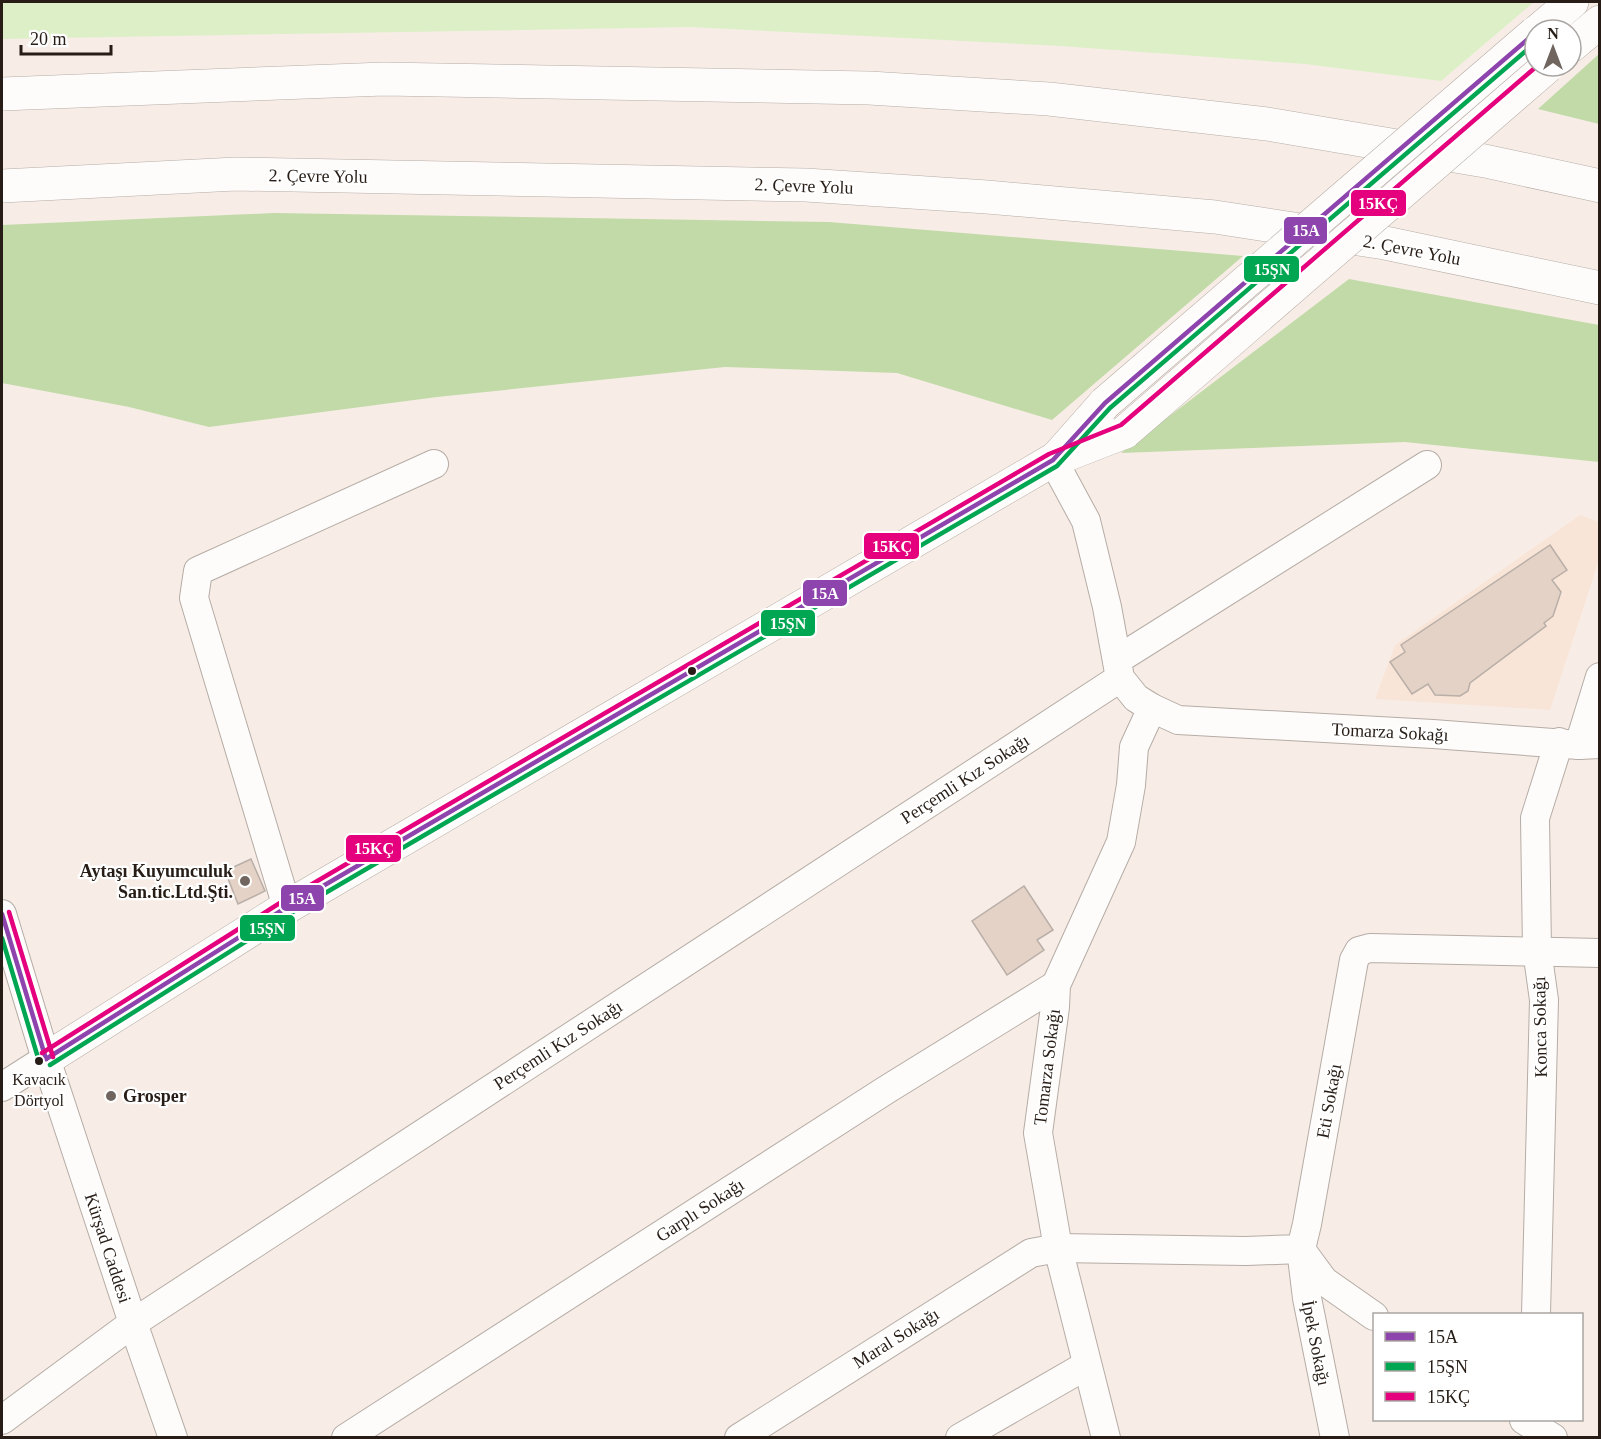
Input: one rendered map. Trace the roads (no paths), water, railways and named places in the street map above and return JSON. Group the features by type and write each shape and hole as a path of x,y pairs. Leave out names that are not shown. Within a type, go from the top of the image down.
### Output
{"main road":[{"path":"1053,460 1105,403 1523,44"},
{"path":"46,1059 287,907 1053,460 1125,432 1534,78"},
{"path":"2,94 384,79 881,89 1049,99 1267,124 1485,161 1599,186"},
{"name":"2. Çevre Yolu","path":"2,186 236,174 806,185 987,197 1215,217 1385,243 1599,288"}],"street":[{"path":"1053,460 1086,521 1107,607 1118,669"},
{"path":"287,907 194,598 198,571 434,464"},
{"name":"Perçemli Kız Sokağı","path":"2,1420 133,1323 1427,465"},
{"name":"Tomarza Sokağı","path":"1118,669 1136,698 1178,720 1579,744"},
{"name":"Konca Sokağı","path":"1536,1313 1544,1000 1537,950 1535,818 1579,744 1599,676"},
{"name":"Tomarza Sokağı","path":"1106,1437 1058,1248 1038,1133 1056,985 1121,842 1131,785 1134,747 1152,708"},
{"name":"Kürşad Caddesi","path":"4,928 172,1437"},
{"name":"Eti Sokağı","path":"1301,1249 1354,960 1359,951 1370,948 1599,952"},
{"name":"Garplı Sokağı","path":"346,1437 886,1090 1056,985"},
{"path":"2,1087 46,1059"},
{"path":"1058,1248 1246,1251 1301,1249 1323,1281 1373,1315"},
{"name":"Maral Sokağı","path":"739,1437 1031,1253 1058,1248"},
{"name":"İpek Sokağı","path":"1301,1249 1307,1298 1335,1437"},
{"path":"960,1437 1087,1365"}],"place":[{"name":"Aytaşı Kuyumculuk San.tic.Ltd.Şti.","path":"245,881"},
{"name":"Kavacık Dörtyol","path":"39,1061"},
{"name":"Grosper","path":"111,1096"}]}
